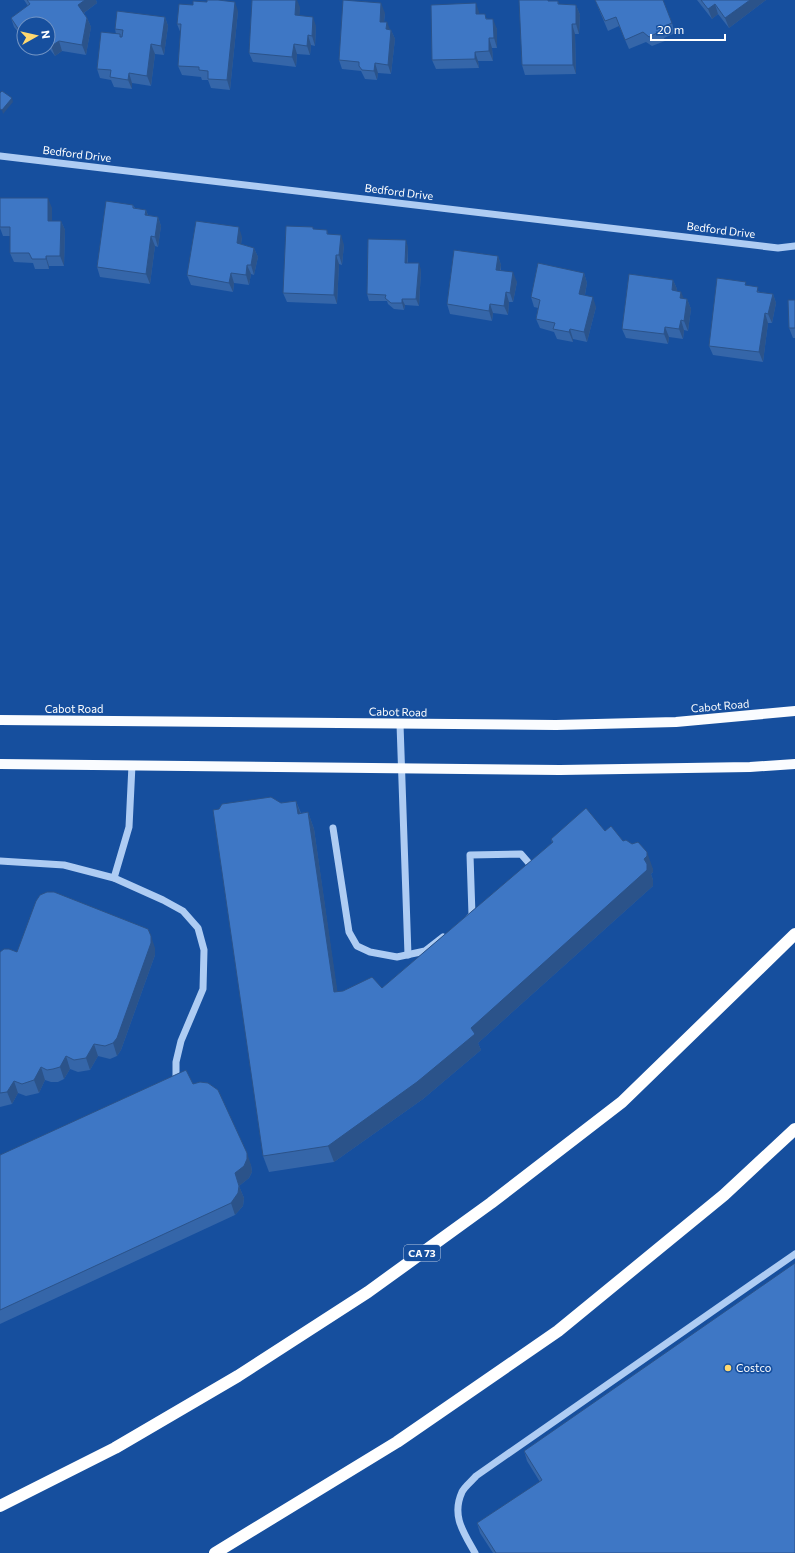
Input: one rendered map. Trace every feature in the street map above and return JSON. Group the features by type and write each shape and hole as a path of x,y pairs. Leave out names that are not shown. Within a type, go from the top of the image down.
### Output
{"highway":[{"name":"CA 73","path":"0,1506 115,1448 238,1376 368,1292 497,1198 622,1102 795,934"},
{"path":"216,1553 397,1442 558,1331 724,1196 795,1129"}],"main road":[{"name":"Cabot Road","path":"0,720 556,725 676,722 795,711"},
{"path":"0,764 568,770 750,767 795,764"}],"street":[{"name":"Bedford Drive","path":"0,156 778,248 795,246"},
{"path":"400,724 408,955"},
{"path":"114,878 129,827 132,765"},
{"path":"333,828 349,932 357,946 370,952 397,956 408,955 425,950 449,933"},
{"path":"461,924 472,915 470,855 521,854 536,872"},
{"path":"0,861 64,865 114,878 163,900 183,911 198,928 204,950 203,989 196,1008 188,1021 176,1062 176,1082 179,1094"},
{"path":"475,1553 458,1522 458,1507 462,1491 476,1476 795,1254"}],"building":[{"path":"27,0 85,0 78,5 87,18 82,45 59,41 56,43 56,16 16,16 16,26 11,18 30,4"},
{"path":"207,0 235,2 227,80 208,79 208,71 199,70 199,67 178,66 181,24 177,24 179,4 193,5 193,1 207,2"},
{"path":"252,0 296,0 295,15 313,17 312,36 308,35 307,46 294,44 292,57 249,53"},
{"path":"343,0 381,3 380,22 387,22 386,29 391,30 388,65 375,63 374,71 362,70 359,66 359,62 339,60"},
{"path":"519,0 548,0 558,1 558,4 576,5 576,24 572,24 573,65 522,65"},
{"path":"595,0 663,0 672,23 660,28 661,31 649,37 643,32 625,40 616,17 605,21"},
{"path":"701,0 750,0 725,18 715,4 708,9"},
{"path":"476,3 476,14 485,14 486,19 493,19 494,38 489,38 489,51 475,52 475,59 432,60 431,5"},
{"path":"117,11 165,17 161,46 151,44 147,76 129,73 128,80 110,77 111,70 97,69 101,32 120,34 120,37 122,37 123,30 115,29"},
{"path":"2,91 12,98 2,110 0,109 0,93"},
{"path":"0,198 48,198 48,221 61,221 60,256 46,256 46,259 32,259 29,253 10,253 10,227 0,227"},
{"path":"106,201 133,205 133,208 146,210 145,215 158,217 155,237 151,236 146,274 97,267"},
{"path":"196,221 239,227 237,243 254,248 251,265 247,265 246,275 231,273 229,283 187,275"},
{"path":"286,226 313,227 313,229 327,230 327,234 341,235 339,255 336,255 334,295 283,293"},
{"path":"368,239 406,240 405,263 419,263 416,299 402,299 402,303 391,303 385,298 386,295 367,294"},
{"path":"454,250 498,256 496,270 513,272 510,293 506,292 504,306 490,304 489,311 447,304"},
{"path":"538,263 584,273 579,294 593,297 584,332 570,329 569,332 553,329 555,323 536,319 540,300 531,297"},
{"path":"629,274 673,280 672,290 681,292 680,298 687,299 684,321 681,320 679,329 665,327 664,334 622,329"},
{"path":"717,278 746,282 745,285 758,287 757,292 773,294 768,314 765,313 759,352 709,346"},
{"path":"788,300 795,300 795,328 789,328"},
{"path":"271,797 281,803 296,801 298,814 308,812 334,992 343,991 372,977 382,988 553,842 551,839 586,808 605,831 611,826 623,841 626,840 632,844 638,842 647,852 647,856 644,859 647,864 647,870 471,1028 475,1034 417,1082 328,1146 263,1156 213,810 219,809 222,804"},
{"path":"47,892 54,892 148,929 151,936 151,943 117,1038 113,1043 105,1046 94,1044 86,1058 74,1060 66,1056 60,1067 47,1070 41,1067 34,1080 22,1084 14,1081 7,1092 0,1093 0,952 4,949 9,949 17,952 36,901 40,895"},
{"path":"186,1070 193,1084 200,1082 208,1083 218,1090 247,1153 247,1159 244,1166 235,1173 239,1186 238,1193 231,1203 0,1310 0,1155"},
{"name":"Costco","path":"795,1263 795,1553 496,1553 477,1523 542,1480 524,1451"}],"place":[{"name":"Costco","path":"728,1368"}]}
